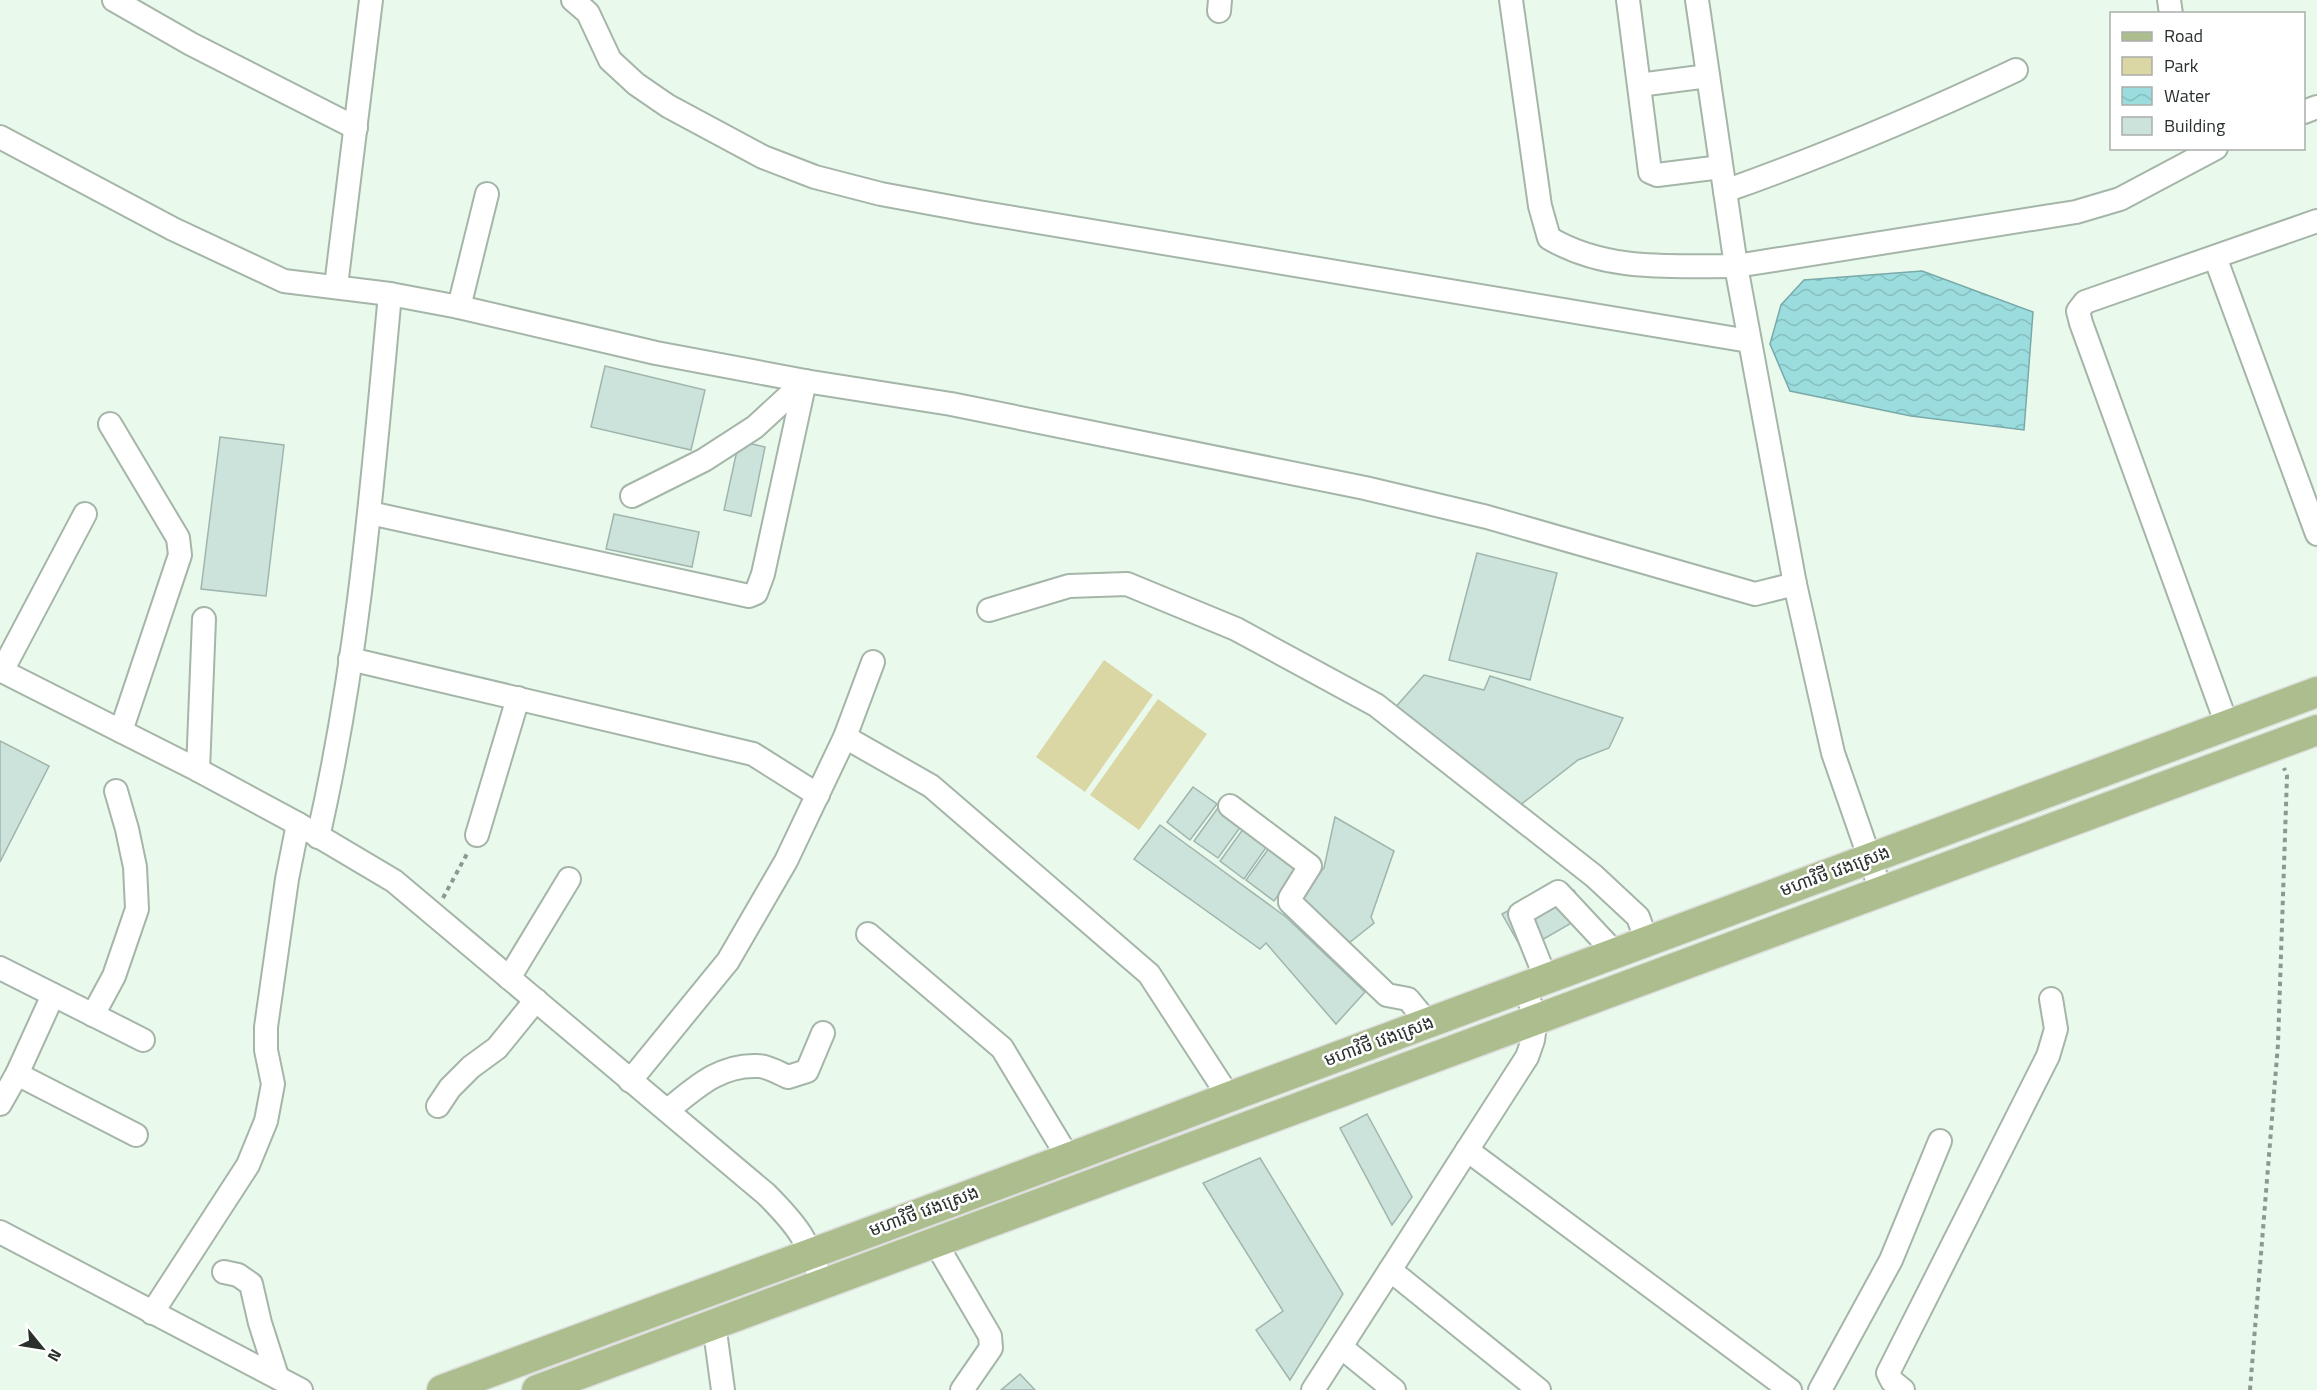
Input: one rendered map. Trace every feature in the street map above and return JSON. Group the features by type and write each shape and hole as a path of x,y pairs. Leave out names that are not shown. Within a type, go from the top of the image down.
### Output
{"main road":[{"name":"មហាវិថី វេងស្រេង","path":"442,1390 1069,1159 1229,1097 2317,692"},
{"name":"មហាវិថី វេងស្រេង","path":"537,1390 2317,730"}],"street":[{"path":"114,0 191,44 356,128"},
{"path":"336,286 371,0"},
{"path":"573,0 588,13 610,60 636,84 668,106 763,157 816,177 881,194 978,213 1749,341"},
{"path":"1511,0 1540,206 1549,238 1571,251 1633,266 1736,266 2076,212 2120,199 2203,152"},
{"path":"1628,0 1650,172 1657,175 1721,166"},
{"path":"1697,0 1736,266 1795,584 1833,753 1881,891"},
{"path":"1725,191 1808,162 1935,108 2016,70"},
{"path":"1639,85 1708,76"},
{"path":"0,137 174,229 284,280 390,294 459,307 656,352 806,381 951,404 1365,488 1487,517 1755,594 1795,584"},
{"path":"459,307 487,194"},
{"path":"2227,725 2078,311 2085,302 2317,221"},
{"path":"2215,257 2317,534"},
{"path":"318,837 332,778 351,658 370,513 390,294"},
{"path":"370,513 749,596 756,593 764,574 806,381"},
{"path":"632,496 704,460 747,432 806,381"},
{"path":"110,424 178,538 180,555 121,731"},
{"path":"85,514 1,670 198,770 298,824 394,881 630,1082 668,1110 766,1194 794,1222 812,1252 822,1284"},
{"path":"989,610 1069,586 1127,584 1236,629 1376,705 1594,876 1638,917 1647,942"},
{"path":"198,770 204,619"},
{"path":"351,658 753,754 818,795"},
{"path":"630,1082 728,961 786,861 845,737 873,662"},
{"path":"477,835 518,698"},
{"path":"845,737 931,786 1149,974 1229,1097"},
{"path":"93,1015 114,976 137,909 135,867 116,791"},
{"path":"1230,806 1310,865 1290,898 1290,902 1387,995 1408,999 1428,1023"},
{"path":"152,1313 248,1165 266,1122 273,1084 266,1050 266,1027 287,879 298,824"},
{"path":"509,978 569,879"},
{"path":"1313,1390 1527,1057 1533,1040 1536,1019 1535,983 1520,914 1558,892 1615,953"},
{"path":"868,934 1002,1048 1069,1159"},
{"path":"0,968 143,1040"},
{"path":"0,1104 17,1074 53,995"},
{"path":"1903,1390 1892,1381 1888,1373 2048,1056 2056,1029 2051,999"},
{"path":"438,1106 450,1088 471,1067 497,1048 536,1000"},
{"path":"668,1110 709,1077 735,1068 760,1066 788,1077 807,1071 823,1033"},
{"path":"17,1074 136,1135"},
{"path":"1820,1390 1891,1260 1940,1141"},
{"path":"1467,1150 1790,1390"},
{"path":"0,1232 301,1390"},
{"path":"935,1242 990,1336 991,1348 962,1390"},
{"path":"1390,1270 1539,1390"},
{"path":"224,1272 238,1275 251,1284 260,1323 277,1376"},
{"path":"714,1324 723,1390"},
{"path":"1341,1347 1394,1390"}],"path":[{"path":"2250,1390 2278,1044 2287,776 2277,744"},
{"path":"434,915 477,835"}],"green space":[{"path":"1104,660 1153,695 1085,792 1036,757"},
{"path":"1158,699 1207,734 1139,830 1090,795"}],"water":[{"path":"1922,271 2033,312 2024,430 1911,416 1790,391 1770,344 1781,305 1804,280"}],"building":[{"path":"605,366 705,390 691,450 591,427"},
{"path":"220,437 284,445 266,596 201,589"},
{"path":"739,441 765,447 751,516 724,510"},
{"path":"614,514 699,532 692,567 606,549"},
{"path":"1477,553 1557,573 1530,680 1449,660"},
{"path":"1424,675 1484,690 1490,676 1623,718 1609,748 1578,760 1519,806 1393,710"},
{"path":"0,741 49,766 0,862"},
{"path":"1193,787 1217,804 1190,840 1167,822"},
{"path":"1220,805 1244,822 1218,858 1194,841"},
{"path":"1335,817 1394,851 1371,917 1374,923 1344,947 1297,899 1324,868"},
{"path":"1160,825 1286,917 1365,992 1336,1024 1266,943 1260,949 1134,859"},
{"path":"1246,825 1270,842 1244,879 1220,861"},
{"path":"1272,844 1300,865 1274,901 1246,880"},
{"path":"1574,890 1587,914 1523,951 1502,914 1533,897 1540,910"},
{"path":"1367,1114 1412,1197 1392,1225 1340,1128"},
{"path":"1260,1158 1343,1294 1290,1380 1256,1330 1283,1311 1203,1183"},
{"path":"1020,1374 1035,1390 1001,1390"}]}
